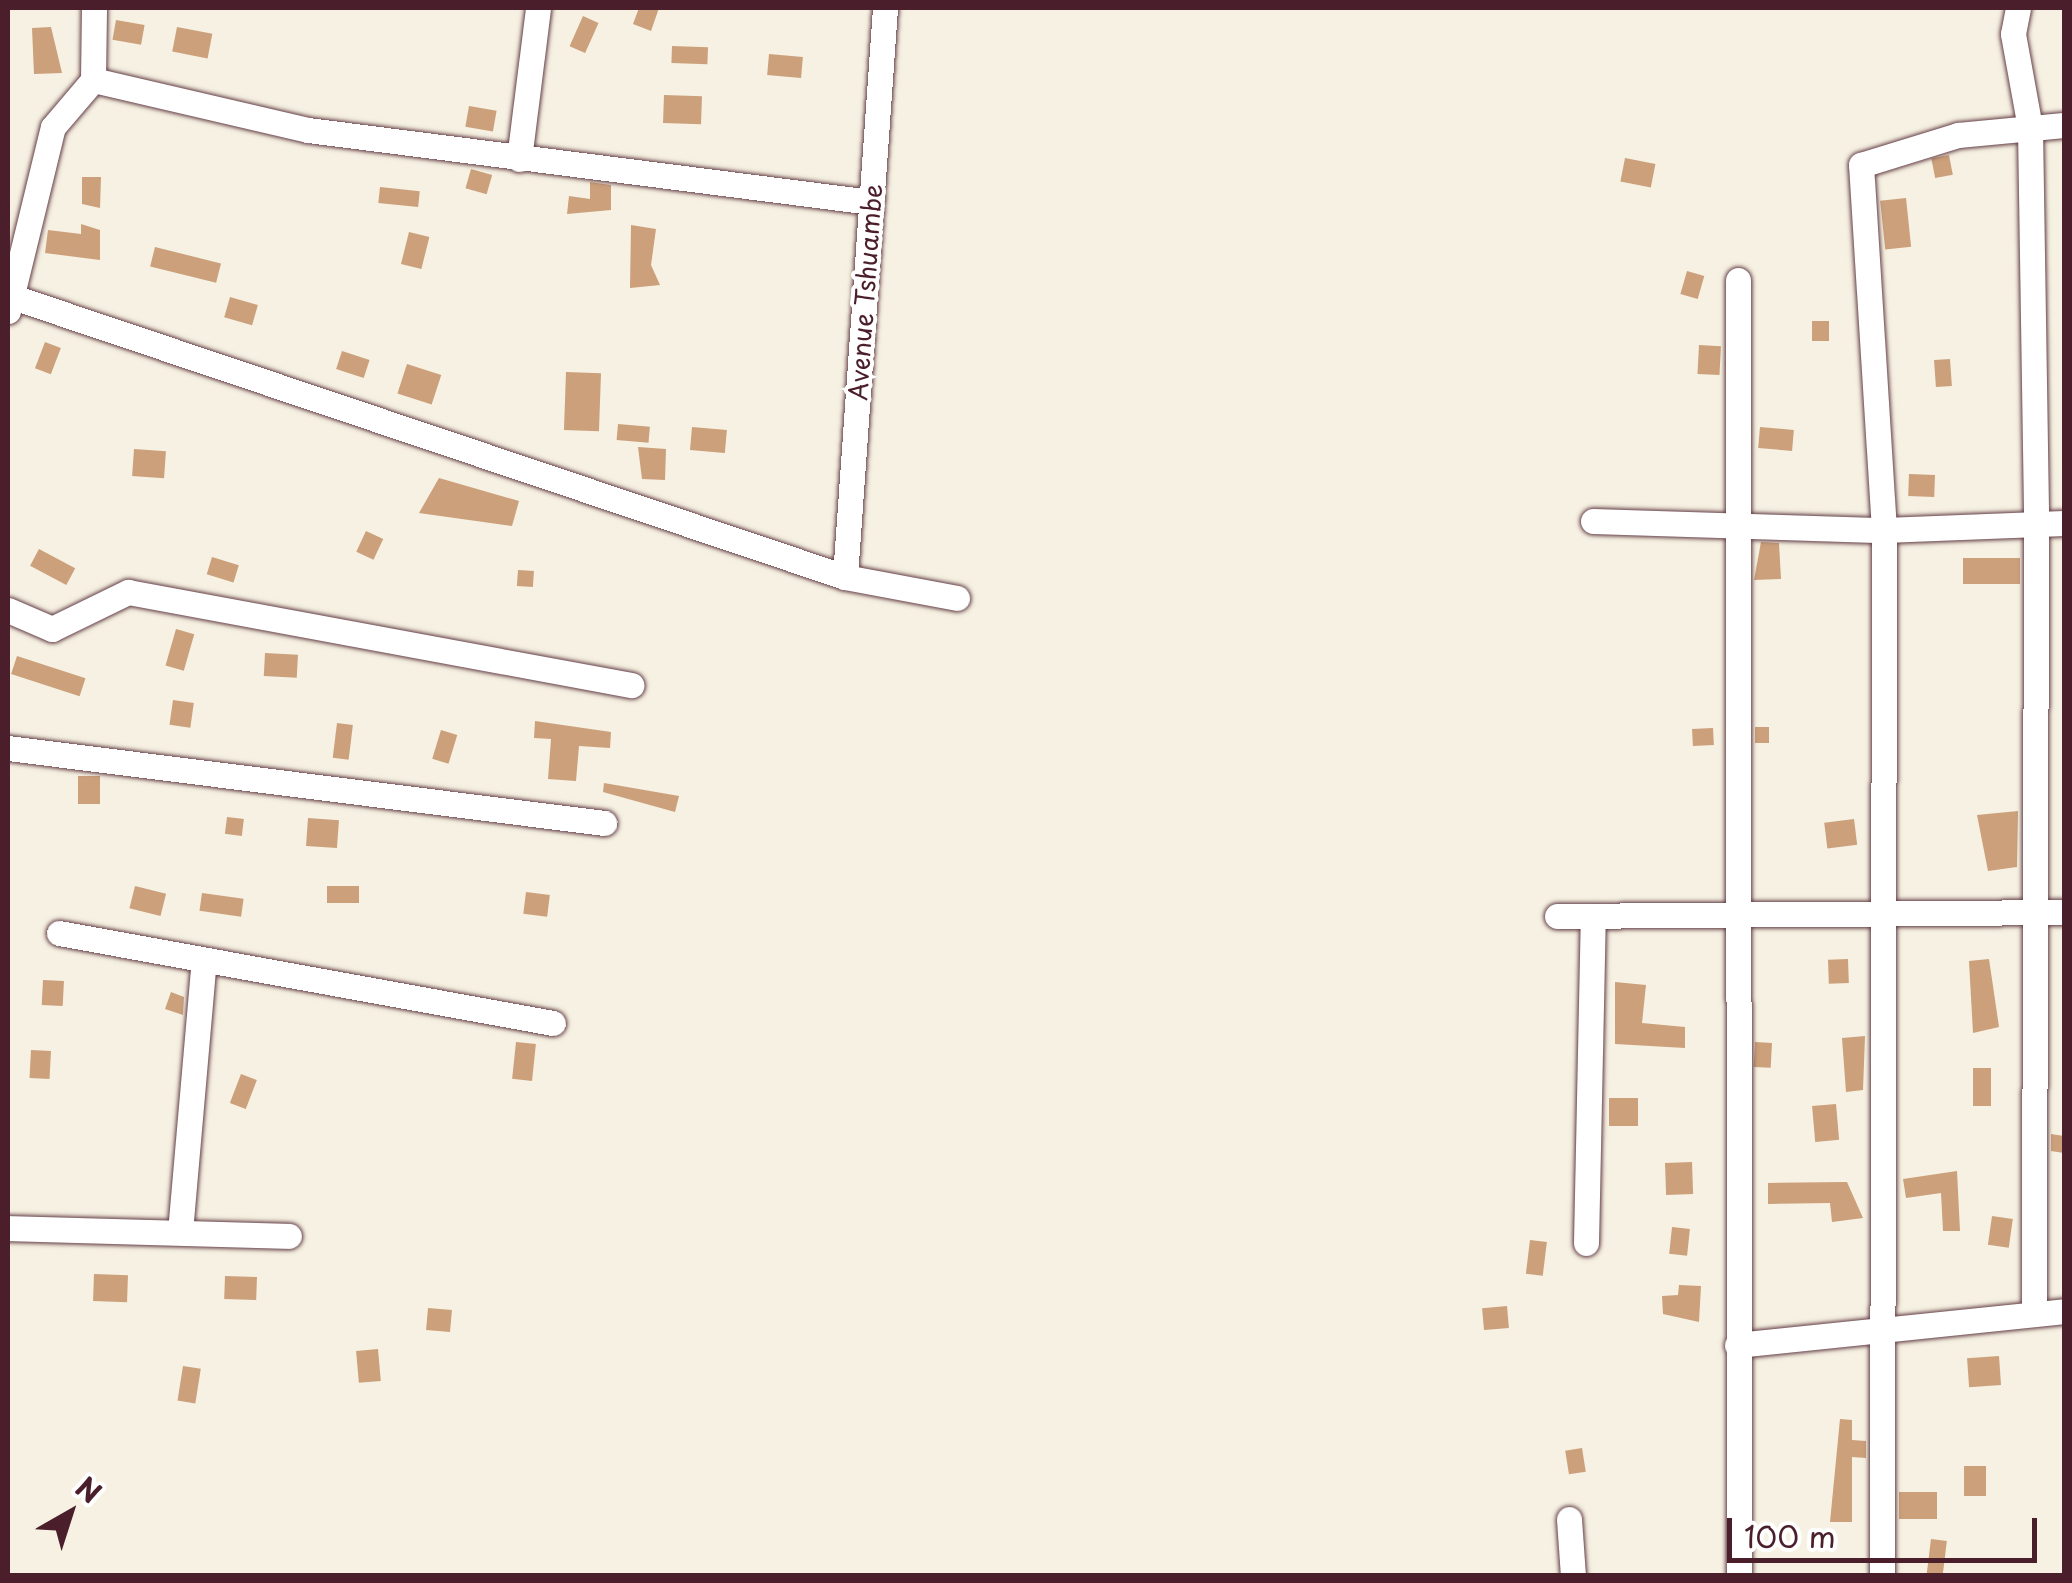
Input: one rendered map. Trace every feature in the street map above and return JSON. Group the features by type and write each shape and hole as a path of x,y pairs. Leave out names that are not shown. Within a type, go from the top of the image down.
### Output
{"street":[{"path":"94,8 92,80 53,127 10,305 845,577 957,598"},
{"path":"519,159 538,8"},
{"name":"Avenue Tshuambe","path":"845,577 885,8"},
{"path":"2018,8 2013,34 2030,128 2036,524 2034,1313"},
{"path":"92,80 308,130 871,202"},
{"path":"1882,1576 1886,1330 1880,920 1884,530 1862,165 1958,136 2064,124"},
{"path":"1738,280 1732,918 1739,1576"},
{"path":"1593,521 1884,530 2064,523"},
{"path":"8,610 52,629 128,592 631,685"},
{"path":"8,748 604,823"},
{"path":"1557,916 1880,920 2064,912"},
{"path":"1586,1244 1594,916"},
{"path":"60,933 553,1023"},
{"path":"180,1232 204,960"},
{"path":"8,1228 290,1236"},
{"path":"1738,1345 2064,1311"},
{"path":"1569,1519 1573,1576"}],"building":[{"path":"639,8 659,8 651,31 633,24"},
{"path":"583,16 599,23 585,53 570,46"},
{"path":"116,20 145,25 141,45 113,40"},
{"path":"51,27 62,73 34,74 32,28"},
{"path":"177,27 212,34 208,58 172,52"},
{"path":"672,46 708,47 707,64 671,63"},
{"path":"769,54 803,57 801,78 767,75"},
{"path":"664,95 702,96 701,124 663,123"},
{"path":"469,106 497,111 493,132 465,127"},
{"path":"1949,155 1953,175 1935,178 1931,158"},
{"path":"1625,158 1655,164 1651,187 1620,182"},
{"path":"471,169 492,175 487,194 465,188"},
{"path":"82,177 101,177 100,208 82,204"},
{"path":"590,182 611,185 611,210 567,214 569,196 590,199"},
{"path":"380,187 420,191 418,207 378,203"},
{"path":"1906,198 1911,247 1885,249 1880,201"},
{"path":"81,224 100,230 100,260 45,253 48,230 81,234"},
{"path":"631,225 656,229 651,265 660,285 630,288"},
{"path":"409,232 429,237 421,269 401,264"},
{"path":"155,247 221,263 216,283 150,266"},
{"path":"1687,271 1704,276 1698,299 1680,294"},
{"path":"230,297 258,305 252,325 224,317"},
{"path":"1812,321 1829,321 1829,341 1812,341"},
{"path":"45,342 61,348 51,374 35,368"},
{"path":"1699,345 1721,346 1719,375 1697,374"},
{"path":"342,351 370,360 364,378 336,369"},
{"path":"1950,359 1952,386 1936,387 1934,360"},
{"path":"407,364 441,375 432,405 397,393"},
{"path":"566,372 601,373 599,431 564,430"},
{"path":"618,424 650,427 648,443 617,440"},
{"path":"692,427 727,430 725,453 690,450"},
{"path":"1760,427 1794,430 1792,451 1758,448"},
{"path":"638,447 666,449 665,480 642,479"},
{"path":"134,449 166,451 164,478 132,476"},
{"path":"1909,474 1935,475 1934,497 1908,496"},
{"path":"439,478 519,501 512,526 419,513"},
{"path":"366,531 383,539 373,560 356,552"},
{"path":"1761,542 1779,543 1781,579 1754,580"},
{"path":"39,549 75,568 66,585 30,566"},
{"path":"212,557 239,565 234,582 207,574"},
{"path":"1963,558 2020,558 2020,584 1963,584"},
{"path":"518,570 534,571 533,587 517,586"},
{"path":"176,629 194,634 184,671 166,666"},
{"path":"265,653 298,655 297,678 264,676"},
{"path":"17,656 85,678 80,696 11,674"},
{"path":"173,700 194,703 190,728 170,725"},
{"path":"535,721 611,732 610,748 579,746 576,781 548,779 551,739 534,738"},
{"path":"337,723 353,725 349,760 333,758"},
{"path":"1755,727 1769,727 1769,743 1755,743"},
{"path":"1713,728 1714,745 1693,746 1692,729"},
{"path":"441,730 457,735 448,764 432,759"},
{"path":"78,776 100,776 100,804 78,804"},
{"path":"604,783 679,796 675,812 603,792"},
{"path":"2018,811 2017,867 1988,871 1977,815"},
{"path":"227,817 244,819 242,836 225,834"},
{"path":"308,818 339,820 337,848 306,846"},
{"path":"1854,819 1857,845 1827,848 1824,823"},
{"path":"135,886 166,894 160,916 129,908"},
{"path":"327,886 359,886 359,903 327,903"},
{"path":"526,892 550,895 547,917 523,914"},
{"path":"202,893 244,899 241,917 199,911"},
{"path":"1848,959 1849,983 1829,984 1828,960"},
{"path":"1989,959 1999,1027 1973,1033 1969,961"},
{"path":"43,980 64,981 63,1006 42,1005"},
{"path":"1615,982 1646,985 1642,1023 1685,1027 1685,1048 1615,1044"},
{"path":"171,992 184,997 183,1015 165,1009"},
{"path":"1865,1036 1863,1090 1846,1092 1842,1038"},
{"path":"516,1042 536,1044 532,1081 512,1079"},
{"path":"1755,1042 1772,1043 1771,1068 1754,1067"},
{"path":"31,1050 51,1051 50,1079 30,1078"},
{"path":"1973,1068 1991,1068 1991,1106 1973,1106"},
{"path":"241,1074 257,1080 246,1109 230,1103"},
{"path":"1609,1098 1638,1098 1638,1126 1609,1126"},
{"path":"1836,1104 1839,1140 1815,1142 1812,1106"},
{"path":"2051,1134 2064,1136 2064,1153 2051,1151"},
{"path":"1692,1162 1693,1194 1666,1195 1665,1163"},
{"path":"1957,1171 1960,1231 1943,1231 1941,1193 1906,1198 1903,1179"},
{"path":"1847,1182 1863,1218 1832,1222 1830,1203 1768,1204 1768,1183"},
{"path":"1992,1216 2013,1219 2009,1248 1988,1245"},
{"path":"1672,1227 1690,1229 1687,1256 1669,1254"},
{"path":"1530,1240 1547,1242 1543,1276 1526,1274"},
{"path":"94,1274 128,1275 127,1302 93,1301"},
{"path":"225,1276 257,1277 256,1300 224,1299"},
{"path":"1679,1285 1701,1286 1699,1322 1663,1314 1662,1296 1678,1295"},
{"path":"1507,1306 1509,1328 1484,1330 1482,1308"},
{"path":"428,1308 452,1310 450,1332 426,1330"},
{"path":"378,1349 381,1381 359,1383 356,1351"},
{"path":"1999,1356 2001,1385 1969,1387 1967,1358"},
{"path":"183,1366 201,1369 195,1403 178,1401"},
{"path":"1840,1419 1852,1420 1852,1440 1866,1441 1866,1458 1852,1457 1852,1522 1830,1522"},
{"path":"1582,1448 1586,1472 1569,1474 1565,1451"},
{"path":"1964,1466 1986,1466 1986,1496 1964,1496"},
{"path":"1899,1492 1937,1492 1937,1519 1899,1519"},
{"path":"1931,1539 1947,1541 1943,1576 1926,1576"}]}
